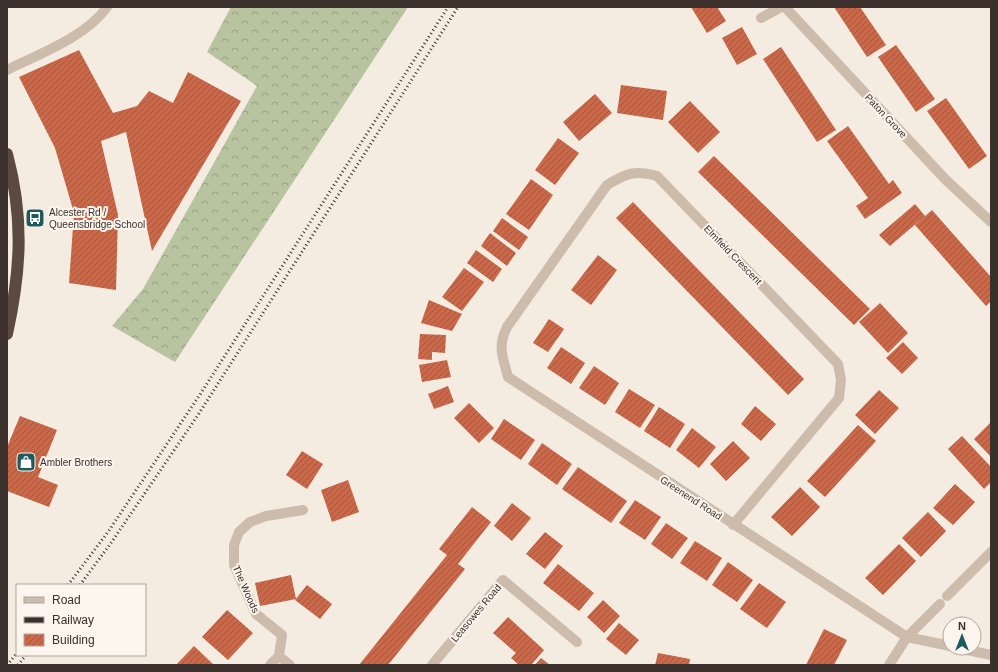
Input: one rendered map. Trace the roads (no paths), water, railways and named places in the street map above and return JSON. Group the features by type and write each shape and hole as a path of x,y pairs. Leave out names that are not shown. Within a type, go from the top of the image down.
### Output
{"highway":[{"path":"7,154 15,182 20,231 18,275 7,334"}],"street":[{"path":"7,70 80,33 101,15 107,7"},
{"path":"761,18 781,7"},
{"name":"Paton Grove","path":"785,7 945,179 991,222"},
{"name":"Elmfield Crescent","path":"501,340 506,327 607,185 625,174 641,172 657,176 838,364 841,380 839,398 733,525"},
{"name":"Greenend Road","path":"501,340 502,354 508,377 907,637"},
{"name":"The Woods","path":"278,656 282,635 256,614 234,565 234,545 239,532 250,522 266,516 303,510"},
{"path":"947,596 991,552"},
{"name":"Leasowes Road","path":"432,665 503,580 577,642"},
{"path":"889,665 907,637 940,604"},
{"path":"907,637 942,644"},
{"path":"270,665 278,656 290,665"}],"railway":[{"path":"69,584 108,532 201,393 448,7"},
{"path":"81,584 111,543 198,415 458,7"},
{"path":"7,665 16,654"},
{"path":"18,665 25,656"}],"place":[{"name":"Alcester Rd / Queensbridge School","path":"35,218"},
{"name":"Ambler Brothers","path":"26,462"}]}
